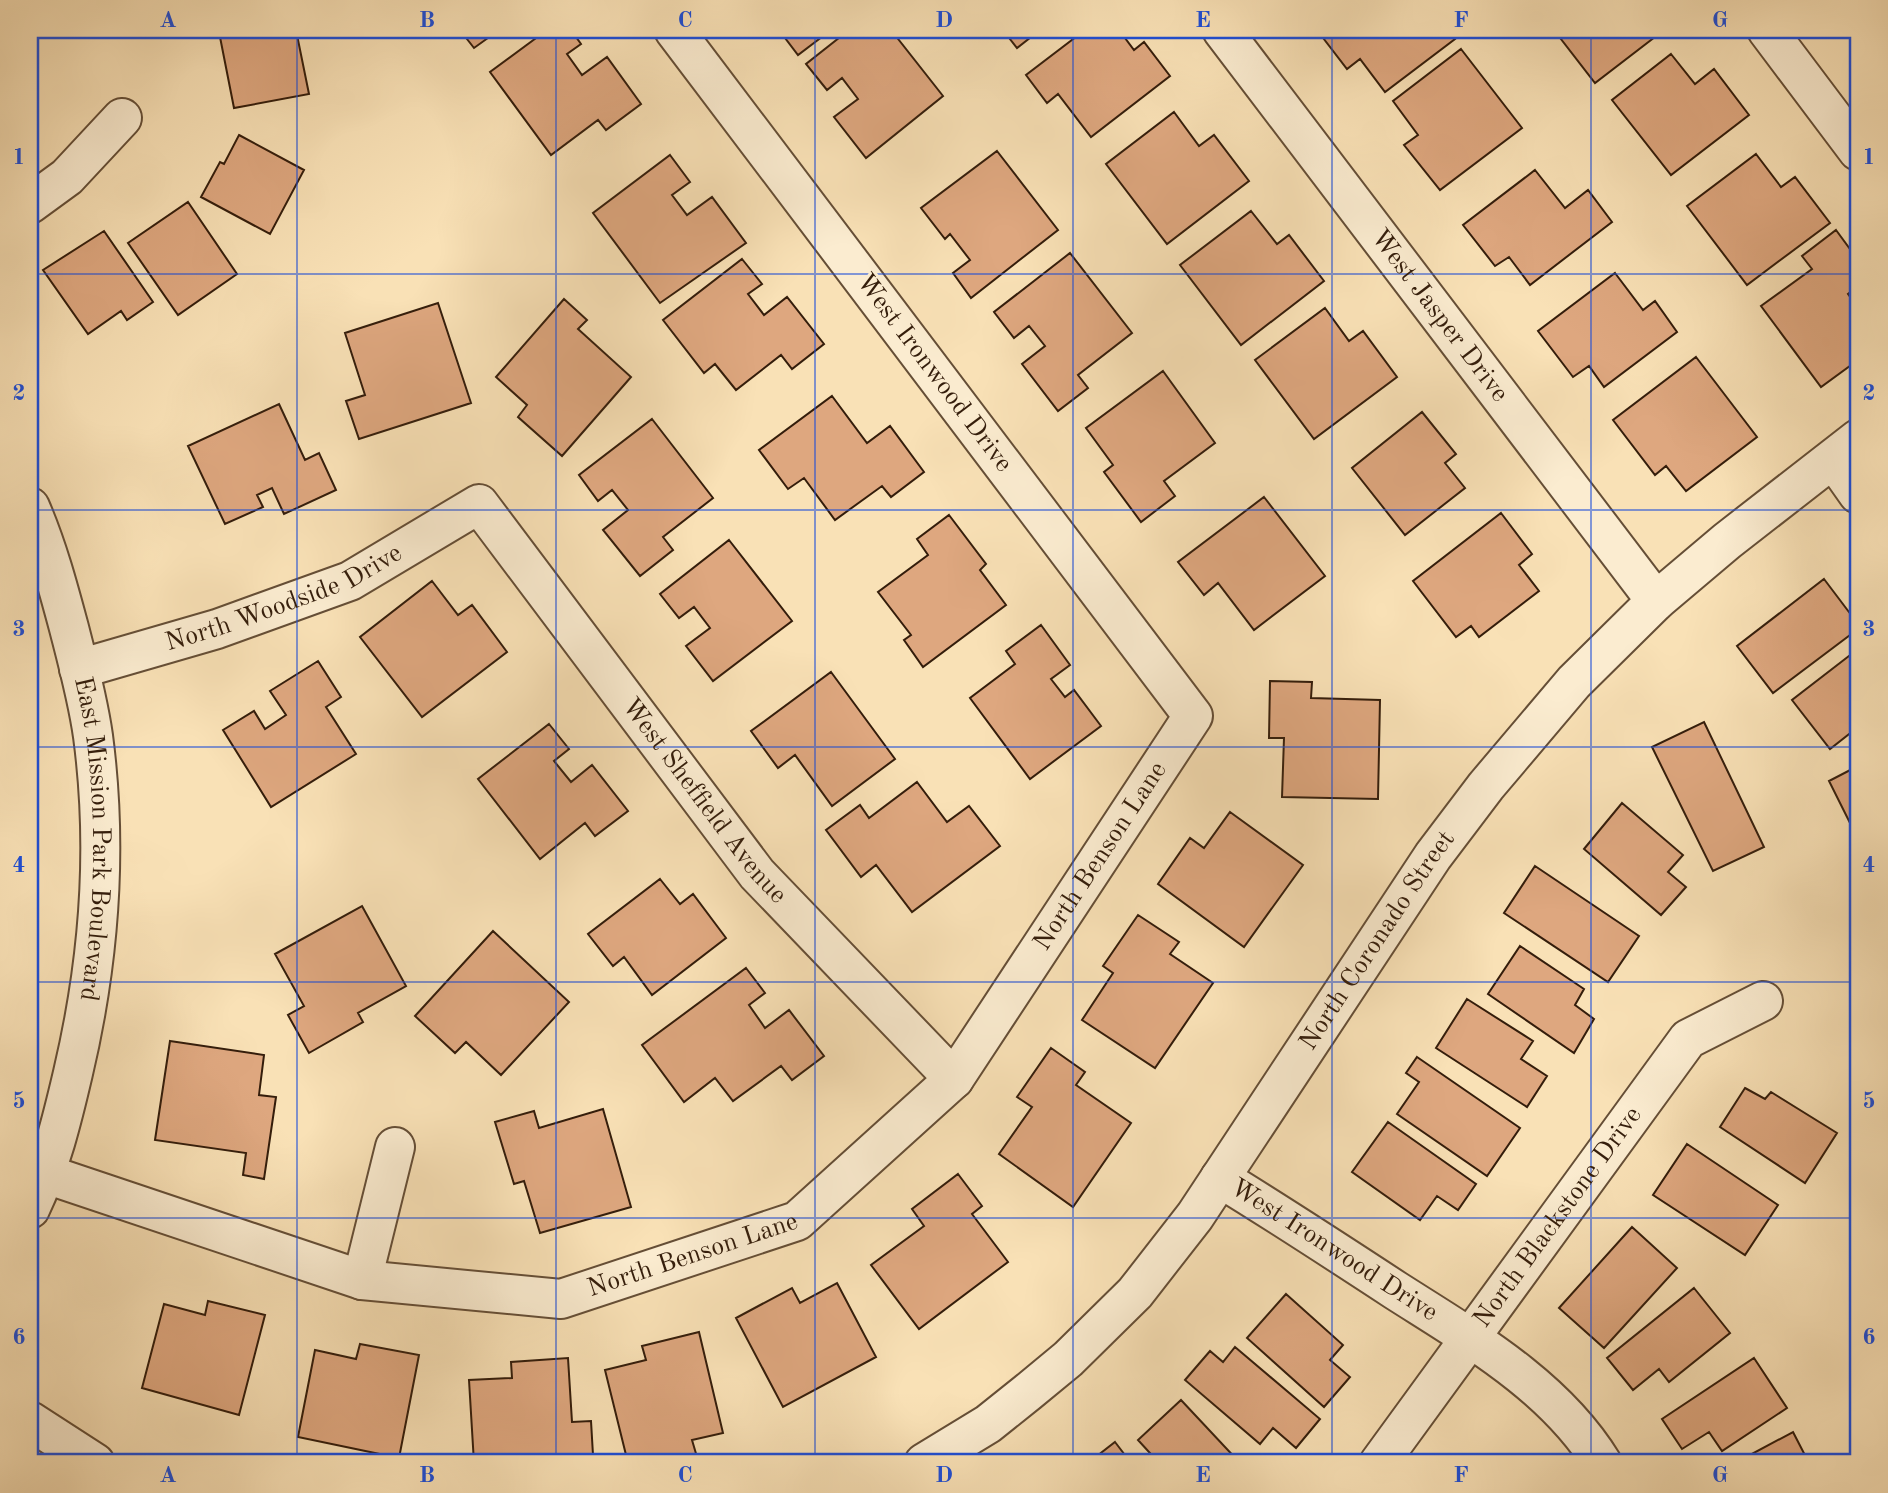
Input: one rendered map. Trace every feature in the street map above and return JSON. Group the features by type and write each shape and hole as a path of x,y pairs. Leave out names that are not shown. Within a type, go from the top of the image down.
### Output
{"street":[{"name":"West Ironwood Drive","path":"674,30 1193,716"},
{"name":"West Jasper Drive","path":"1222,30 1656,601"},
{"path":"1767,30 1858,151"},
{"path":"30,204 67,177 122,118"},
{"name":"North Coronado Street","path":"924,1463 988,1424 1068,1359 1135,1293 1195,1216 1433,856 1486,786 1574,682 1656,601 1727,541 1846,449"},
{"path":"1846,449 1858,494"},
{"name":"North Woodside Drive","path":"79,668 217,629 350,581 479,504"},
{"name":"West Sheffield Avenue","path":"479,504 757,874 954,1079"},
{"name":"East Mission Park Boulevard","path":"30,507 57,584 93,735 99,802 101,881 83,1031 64,1113 46,1174 30,1209"},
{"name":"North Benson Lane","path":"46,1174 362,1280 561,1299 797,1221 954,1079 1193,716"},
{"name":"North Blackstone Drive","path":"1379,1463 1688,1039 1763,1001"},
{"path":"362,1280 396,1147"},
{"name":"West Ironwood Drive","path":"1220,1178 1471,1338 1523,1377 1559,1409 1592,1447 1602,1463"},
{"path":"30,1421 95,1463"}],"building":[{"path":"258,30 296,30 309,94 234,108 220,37"},
{"path":"460,30 499,30 474,48"},
{"path":"547,30 571,30 581,44 567,54 582,75 607,57 641,104 606,130 598,120 551,155 490,72"},
{"path":"779,30 831,30 798,55"},
{"path":"849,30 891,30 943,96 866,158 834,117 858,99 842,78 827,90 806,64"},
{"path":"1003,30 1040,30 1017,48"},
{"path":"1085,30 1119,30 1134,50 1144,42 1170,76 1091,137 1058,94 1047,103 1026,75"},
{"path":"1317,30 1448,30 1455,39 1385,92 1360,59 1347,69"},
{"path":"1554,30 1664,30 1595,83"},
{"path":"1461,49 1522,128 1440,190 1404,145 1418,135 1393,101"},
{"path":"1671,54 1695,84 1714,69 1749,115 1671,175 1612,100"},
{"path":"1174,112 1199,146 1214,135 1249,181 1167,244 1106,164"},
{"path":"239,135 304,170 270,234 201,197 220,162 224,164"},
{"path":"997,151 1058,230 971,298 953,273 970,260 950,234 945,239 921,208"},
{"path":"1756,154 1781,187 1795,177 1830,223 1747,285 1687,206"},
{"path":"670,155 690,182 672,195 687,215 712,197 746,243 660,303 593,213"},
{"path":"1535,170 1565,208 1588,190 1612,222 1530,285 1509,257 1495,266 1463,225"},
{"path":"188,202 237,274 178,315 128,243"},
{"path":"1251,211 1277,244 1289,235 1324,281 1241,345 1180,265"},
{"path":"1836,230 1858,260 1858,286 1848,294 1858,308 1858,360 1821,387 1761,306 1812,269 1802,256"},
{"path":"104,231 153,302 127,320 121,311 88,334 43,270"},
{"path":"1070,253 1132,333 1078,375 1088,388 1058,411 1022,364 1045,346 1029,326 1014,338 994,312"},
{"path":"742,259 762,284 748,294 764,315 787,297 824,344 792,369 781,355 736,390 715,364 704,373 663,320"},
{"path":"1615,273 1643,310 1655,301 1677,332 1604,387 1589,366 1573,377 1538,331"},
{"path":"564,299 587,320 578,329 631,377 562,456 518,417 527,405 496,377"},
{"path":"438,303 471,403 359,439 346,401 365,395 345,333"},
{"path":"1325,308 1349,341 1363,331 1397,377 1314,439 1255,360"},
{"path":"1696,357 1757,437 1686,491 1666,466 1655,475 1613,420"},
{"path":"1163,371 1215,443 1164,481 1175,496 1141,522 1104,472 1113,465 1086,428"},
{"path":"832,396 867,443 890,426 924,472 891,497 882,486 835,520 804,478 788,489 759,450"},
{"path":"279,404 305,460 319,453 336,490 284,514 272,488 257,495 263,507 225,524 188,446"},
{"path":"1422,412 1456,454 1445,463 1465,488 1405,535 1352,468"},
{"path":"652,419 713,498 663,537 673,550 640,576 603,530 628,510 612,490 598,501 579,475"},
{"path":"1264,497 1325,576 1254,630 1218,583 1204,595 1178,562"},
{"path":"1501,513 1532,554 1519,565 1539,591 1479,637 1471,626 1456,637 1413,581"},
{"path":"949,515 986,564 980,570 1006,605 923,667 904,640 911,635 878,592 928,555 917,539"},
{"path":"729,540 792,621 713,681 686,646 710,628 694,607 679,618 660,594"},
{"path":"1824,579 1858,624 1858,629 1773,693 1737,646"},
{"path":"432,581 458,615 472,605 507,652 422,717 360,637"},
{"path":"1041,625 1070,665 1051,679 1065,697 1074,690 1101,726 1030,779 970,698 1015,664 1006,651"},
{"path":"1858,649 1858,727 1830,749 1792,700"},
{"path":"318,661 341,697 326,707 356,754 271,807 223,730 254,711 265,729 286,715 270,691"},
{"path":"831,672 895,759 832,806 795,755 778,768 751,731"},
{"path":"1270,681 1312,682 1311,698 1380,700 1378,799 1282,797 1284,738 1269,738"},
{"path":"1704,722 1764,847 1713,871 1652,747"},
{"path":"549,724 569,749 554,761 571,782 592,765 628,811 595,836 585,823 540,859 478,779"},
{"path":"1858,766 1858,832 1855,833 1829,781"},
{"path":"917,782 947,822 969,806 1000,846 912,912 876,865 861,877 826,830 860,805 869,818"},
{"path":"1622,803 1683,855 1668,872 1686,887 1661,915 1584,849"},
{"path":"1230,812 1303,865 1244,947 1158,884 1190,838 1204,848"},
{"path":"1535,866 1639,936 1608,982 1504,913"},
{"path":"660,879 680,904 693,894 726,938 652,995 624,957 613,966 588,934"},
{"path":"362,906 406,986 358,1013 363,1022 309,1053 288,1015 304,1006 275,954"},
{"path":"1138,915 1179,942 1170,954 1213,983 1155,1068 1082,1020 1113,973 1103,966"},
{"path":"493,931 569,1002 501,1075 466,1042 455,1053 415,1016"},
{"path":"1520,946 1584,989 1575,1005 1594,1019 1574,1053 1488,994"},
{"path":"746,968 765,993 749,1005 765,1028 789,1010 824,1056 792,1080 781,1066 733,1101 715,1078 684,1102 642,1045"},
{"path":"1467,999 1533,1041 1521,1059 1547,1076 1527,1107 1436,1048"},
{"path":"170,1041 264,1055 259,1095 276,1097 264,1179 243,1175 246,1153 155,1140"},
{"path":"1051,1048 1085,1072 1076,1085 1131,1123 1073,1207 999,1154 1032,1107 1017,1097"},
{"path":"1417,1057 1520,1128 1487,1176 1397,1114 1419,1082 1406,1073"},
{"path":"1745,1088 1765,1099 1771,1092 1837,1133 1805,1183 1720,1127"},
{"path":"603,1109 631,1207 540,1233 524,1181 514,1184 495,1122 534,1111 539,1128"},
{"path":"1388,1122 1476,1184 1458,1210 1437,1196 1420,1220 1352,1172"},
{"path":"1687,1144 1778,1205 1745,1255 1653,1195"},
{"path":"958,1174 982,1206 972,1214 1008,1262 919,1329 871,1265 924,1226 912,1209"},
{"path":"1632,1227 1677,1268 1604,1348 1559,1308"},
{"path":"837,1283 876,1357 783,1407 736,1318 792,1288 800,1303"},
{"path":"1694,1288 1730,1333 1669,1382 1659,1369 1633,1390 1607,1358"},
{"path":"1286,1294 1343,1345 1330,1360 1350,1377 1324,1407 1247,1338"},
{"path":"208,1301 265,1315 239,1415 142,1388 164,1304 205,1315"},
{"path":"699,1332 723,1433 692,1440 697,1457 669,1463 628,1463 605,1370 646,1360 642,1346"},
{"path":"360,1344 419,1355 399,1458 298,1437 315,1350 356,1359"},
{"path":"1235,1347 1320,1419 1296,1448 1273,1428 1260,1444 1185,1380 1210,1351 1223,1362"},
{"path":"568,1358 572,1422 591,1421 593,1455 566,1456 567,1463 474,1463 469,1380 512,1378 511,1362"},
{"path":"1754,1358 1787,1408 1722,1451 1709,1432 1682,1449 1662,1419"},
{"path":"1181,1400 1240,1463 1159,1463 1138,1440"},
{"path":"1793,1432 1809,1463 1735,1463"},
{"path":"1115,1442 1131,1463 1088,1463"}]}
